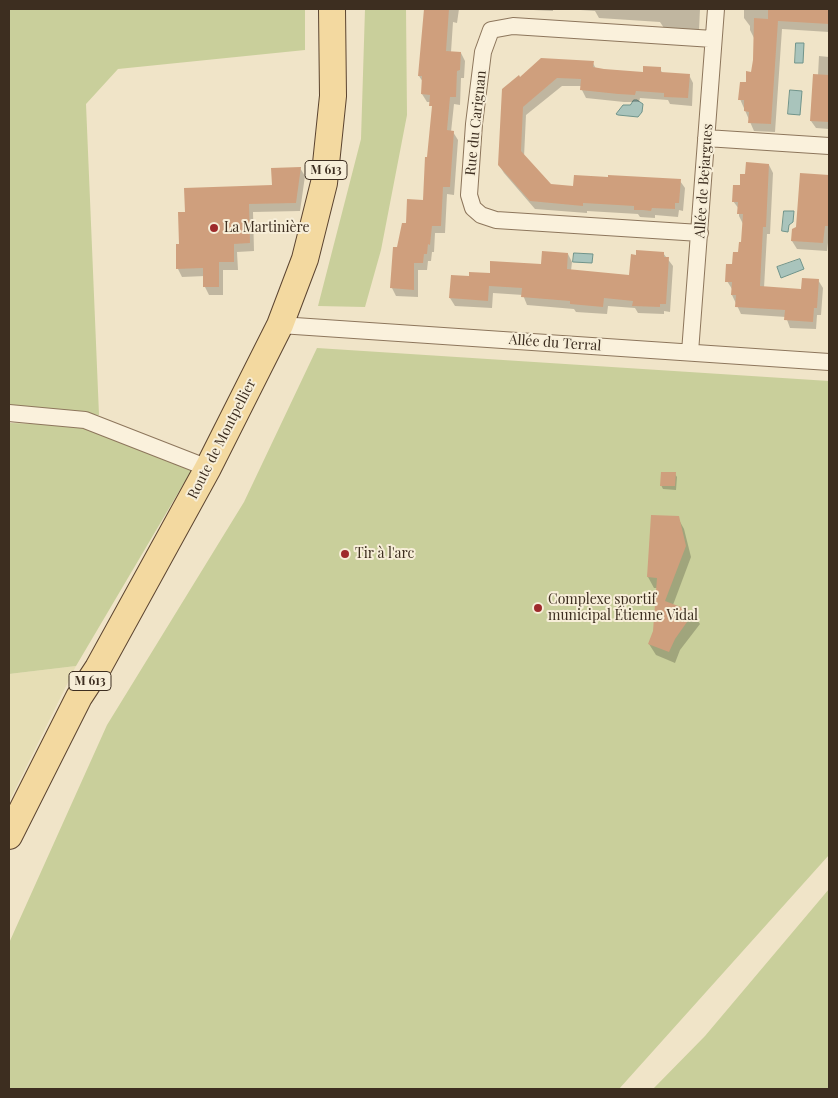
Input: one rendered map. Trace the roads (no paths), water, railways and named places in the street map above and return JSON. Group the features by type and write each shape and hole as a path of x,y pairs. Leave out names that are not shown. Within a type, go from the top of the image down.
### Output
{"main road":[{"name":"Route de Montpellier","path":"9,836 80,697 98,668 208,468 280,325 305,258 324,183 333,96 332,9"}],"street":[{"name":"Allée de Bejargues","path":"690,352 716,9"},
{"name":"Rue du Carignan","path":"700,233 496,220 481,215 473,208 468,195 483,52 491,30 513,26 713,39"},
{"path":"706,138 829,146"},
{"name":"Allée du Terral","path":"280,325 829,362"},
{"path":"9,412 85,420 208,468"}],"water":[{"path":"796,43 804,43 803,63 795,63"},
{"path":"790,90 802,91 800,115 788,114"},
{"path":"634,100 643,104 642,112 638,117 616,114 623,105 630,105"},
{"path":"784,211 794,211 793,222 789,225 788,232 782,231"},
{"path":"574,253 593,254 592,263 573,262"},
{"path":"800,259 804,269 781,278 777,267"}],"place":[{"name":"La Martinière","path":"214,228"},
{"name":"Tir à l'arc","path":"345,554"},
{"name":"Complexe sportif municipal Étienne Vidal","path":"538,608"}]}
